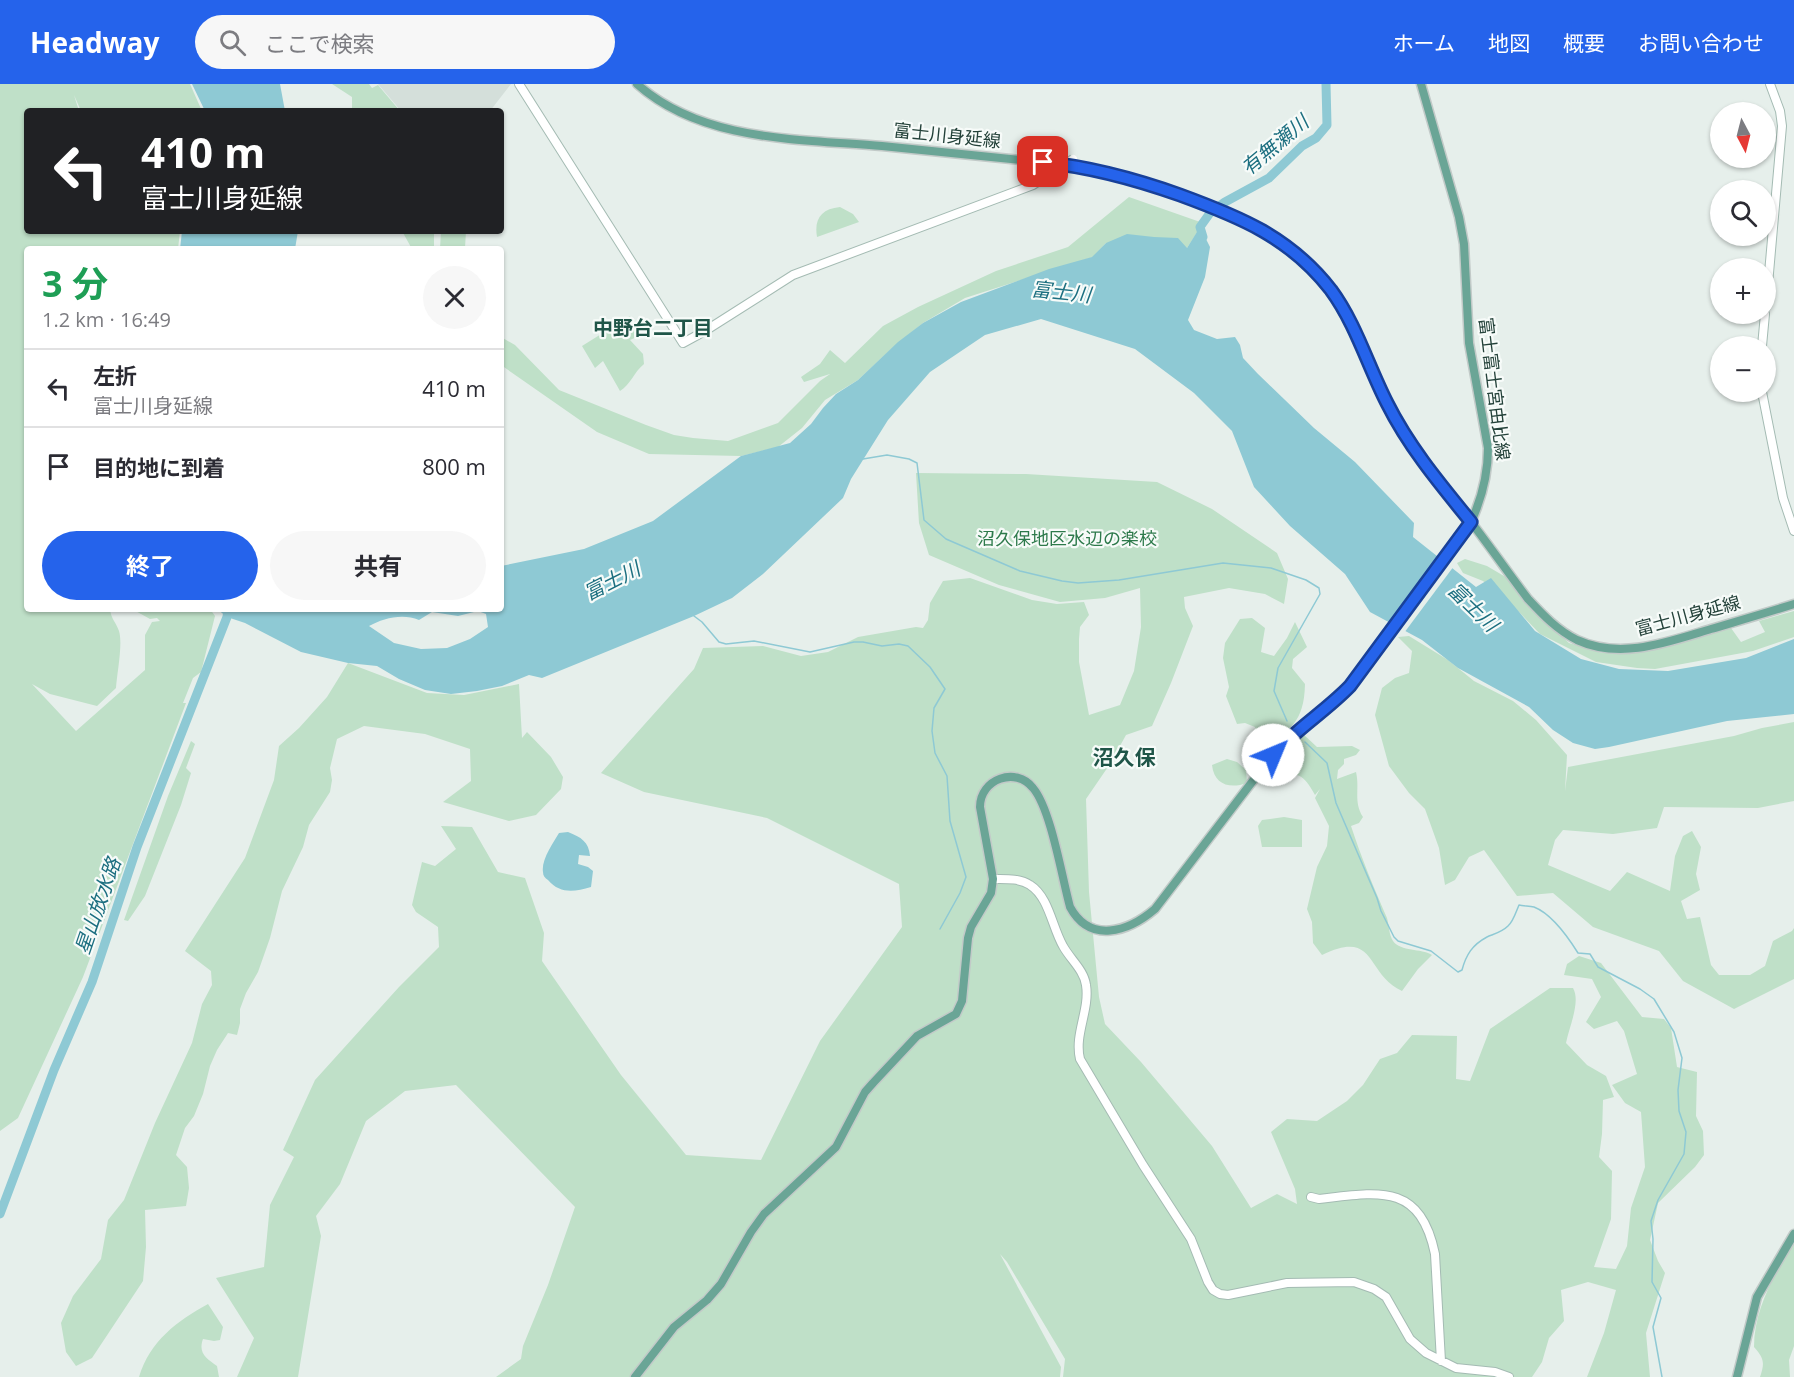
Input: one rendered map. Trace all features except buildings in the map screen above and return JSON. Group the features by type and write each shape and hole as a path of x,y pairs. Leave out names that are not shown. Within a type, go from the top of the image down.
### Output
{"main road":[{"name":"富士川身延線","path":"637,84 665,104 712,125 769,136 1060,164 1115,174 1204,204 1258,226 1298,254 1330,290 1354,330 1386,401 1402,430 1439,484 1542,615 1564,633 1593,645 1622,649 1656,645 1794,604"},
{"name":"富士富士宮由比線","path":"634,1377 674,1327 707,1300 721,1284 764,1214 836,1147 865,1092 917,1036 956,1014 962,1000 971,927 992,893 993,879 980,807 980,797 990,783 1015,777 1028,782 1035,789 1052,834 1070,907 1076,919 1087,927 1113,930 1129,927 1142,920 1155,909 1265,765 1298,731 1334,703 1350,686 1471,522 1480,504 1488,466 1488,448 1469,343 1463,241 1459,217 1421,84"},
{"path":"1737,1377 1757,1297 1794,1234"}],"street":[{"path":"519,84 683,343 793,275 1033,185 1073,159"},
{"path":"1770,84 1780,111 1782,134 1771,258"},
{"path":"1763,402 1783,498 1794,531"},
{"path":"993,879 1028,883 1037,891 1063,946 1083,975 1086,1000 1077,1046 1080,1059 1143,1165 1191,1239 1213,1290 1228,1295 1287,1283 1354,1282 1374,1289 1386,1297 1410,1339 1426,1353 1456,1368 1495,1372 1509,1377"},
{"path":"1311,1197 1319,1199 1370,1193 1387,1195 1405,1202 1418,1212 1431,1238 1434,1254 1441,1361"}],"shaded area":[{"path":"378,84 511,84 492,108 398,108"}],"green space":[{"path":"0,84 190,84 201,108 80,108 74,95 78,108 24,108 24,234 180,234 178,246 24,246 24,612 110,612 119,631 120,643 116,688 97,706 50,694 32,684 76,731 145,670 145,635 152,622 160,621 157,618 150,619 137,612 212,612 215,616 201,672 193,678 183,703 186,703 83,977 18,1118 0,1131"},
{"path":"332,84 369,84 372,88 378,85 397,108 352,108 352,97"},
{"path":"1129,197 1203,223 1187,248 1106,243 1093,257 965,298 923,323 858,380 825,400 802,428 778,447 741,456 649,454 597,432 504,367 504,339 515,345 559,390 674,435 728,441 778,423 830,374 804,382 801,377 820,364 830,350 845,363 883,326 918,307 996,271 1068,247"},
{"path":"840,207 853,214 859,222 817,237 816,231 820,216 828,210"},
{"path":"404,234 434,234 434,246 410,246"},
{"path":"441,234 466,234 465,246 440,246"},
{"path":"630,316 641,335 630,340 643,354 644,364 620,391 603,361 595,368 582,346"},
{"name":"沼久保地区水辺の楽校","path":"916,473 1026,474 1157,482 1212,509 1277,553 1288,579 1284,604 1265,594 1229,588 1184,597 1185,608 1193,626 1152,726 1126,735 1110,764 1086,799 1089,892 1099,997 1105,1024 1141,1062 1212,1146 1251,1208 1277,1194 1297,1204 1295,1189 1271,1132 1287,1119 1317,1121 1347,1101 1363,1085 1380,1059 1397,1053 1412,1035 1457,1036 1456,1079 1470,1081 1490,1029 1550,988 1573,988 1576,1000 1566,1043 1587,1065 1606,1076 1614,1097 1603,1100 1599,1157 1612,1171 1611,1219 1594,1267 1616,1269 1627,1246 1631,1208 1645,1167 1641,1112 1625,1103 1612,1085 1637,1074 1624,1031 1617,1021 1594,1029 1586,1022 1601,997 1592,979 1564,975 1567,964 1579,956 1601,963 1642,1017 1664,1019 1671,1028 1677,1067 1697,1072 1696,1116 1703,1131 1704,1155 1695,1167 1658,1203 1650,1240 1665,1273 1646,1333 1650,1377 1587,1377 1604,1333 1616,1290 1588,1282 1561,1290 1564,1321 1549,1338 1542,1362 1532,1377 1063,1377 1065,1359 1000,1254 1061,1367 1060,1377 496,1377 521,1359 523,1346 548,1285 575,1207 456,1085 405,1091 366,1121 340,1184 316,1216 321,1236 298,1377 237,1377 254,1338 216,1278 264,1267 270,1205 294,1157 283,1150 315,1080 399,987 439,947 438,927 416,912 412,905 422,862 435,866 456,849 441,826 472,827 498,872 525,878 544,933 542,961 621,1075 686,1155 761,1160 820,1041 902,927 899,884 767,818 644,792 601,773 694,669 703,648 763,646 801,656 828,652 858,637 916,627 923,628 928,620 930,603 943,581 970,578 1032,600 1057,604 1084,602 1089,615 1080,627 1079,662 1089,715 1120,705 1134,671 1141,627 1140,588 1105,598 1060,602 999,585 929,555 919,523"},
{"path":"1465,559 1487,566 1509,579 1522,600 1569,643 1602,653 1630,653 1731,628 1741,642 1765,632 1759,621 1794,611 1794,637 1753,651 1655,669 1596,662 1540,634 1483,581 1463,573 1457,563"},
{"path":"1252,618 1265,628 1261,652 1274,656 1295,622 1307,647 1293,659 1292,668 1305,684 1301,710 1292,726 1263,758 1260,756 1260,742 1255,727 1245,723 1237,724 1226,696 1229,687 1223,658 1225,643 1240,619"},
{"path":"1409,636 1448,660 1474,681 1513,701 1536,720 1567,755 1565,791 1568,767 1734,736 1794,722 1794,801 1758,808 1664,807 1657,828 1613,834 1563,830 1555,840 1548,865 1610,891 1627,872 1670,891 1675,856 1683,836 1692,831 1701,847 1696,874 1700,890 1681,901 1687,919 1700,917 1711,965 1719,975 1750,975 1765,966 1773,941 1794,928 1794,979 1734,1009 1683,981 1659,951 1593,927 1553,893 1517,896 1484,850 1469,857 1455,880 1445,885 1439,848 1425,809 1409,793 1389,766 1375,715 1382,688 1395,678 1409,673 1412,651 1398,637"},
{"path":"348,663 427,693 464,695 519,684 522,738 527,732 551,757 563,777 561,789 536,815 509,821 443,802 471,781 470,749 425,734 364,726 337,739 330,768 332,780 330,792 309,825 303,847 282,891 270,938 258,972 240,1009 237,1035 228,1033 217,1050 210,1066 203,1094 194,1116 185,1128 176,1155 187,1167 189,1188 186,1206 145,1210 146,1247 143,1281 92,1358 76,1366 66,1352 61,1323 73,1296 101,1259 108,1220 124,1200 155,1123 192,1043 202,1004 212,985 211,971 185,951 245,858 274,780 279,746 327,697"},
{"path":"1303,734 1317,747 1352,746 1360,750 1356,755 1344,759 1344,764 1338,770 1337,779 1356,772 1357,800 1363,817 1359,823 1351,826 1355,838 1387,918 1393,941 1401,947 1432,955 1402,991 1390,983 1362,950 1352,947 1340,948 1322,955 1313,943 1312,922 1307,909 1317,867 1327,846 1329,826 1315,798 1320,789 1315,795 1303,778 1274,773 1270,767 1279,753"},
{"path":"191,741 195,744 186,768 191,773 181,805 145,896 128,921 124,920 168,796"},
{"path":"1227,759 1237,762 1246,770 1247,783 1235,786 1219,781 1213,772 1212,765"},
{"path":"1284,817 1302,820 1302,847 1262,847 1258,826 1262,820"},
{"path":"1794,1241 1794,1346 1789,1360 1790,1377 1760,1377 1763,1361 1754,1347 1758,1319 1767,1292"},
{"path":"208,1304 223,1327 220,1340 203,1339 202,1352 217,1366 219,1377 139,1377 150,1353 166,1333"}],"water":[{"path":"192,84 280,84 284,108 204,108"},
{"name":"富士川","path":"1200,227 1210,247 1205,277 1188,320 1194,330 1217,339 1235,337 1240,345 1243,358 1258,374 1314,428 1355,462 1414,523 1413,537 1476,587 1491,578 1535,631 1581,659 1619,669 1668,671 1746,658 1794,639 1794,714 1727,721 1595,749 1573,743 1553,730 1529,707 1458,668 1422,640 1370,612 1345,574 1290,526 1254,487 1232,431 1194,393 1135,349 1041,319 985,335 930,372 888,420 851,479 843,498 763,574 732,598 694,616 542,678 529,675 502,686 451,694 425,690 377,666 348,663 301,652 221,612 432,612 419,620 393,617 369,626 394,643 421,649 447,648 470,639 488,627 486,614 481,612 504,612 504,565 584,549 653,521 741,456 790,443 811,424 836,394 858,380 898,342 923,323 961,302 1049,269 1092,257 1106,243 1127,234 1178,238 1187,248"},
{"path":"182,234 298,234 296,246 180,246"},
{"path":"432,612 474,612 458,616"},
{"path":"568,832 580,838 588,847 590,856 579,855 578,864 593,871 591,887 573,891 562,890 544,876 544,862 551,847 559,833"}],"pier":[{"path":"1445,558 1454,566 1404,633 1394,628"}],"waterway":[{"name":"有無瀬川","path":"1203,237 1200,227 1210,213 1225,202 1269,178 1302,146 1316,138 1327,125 1326,84"},
{"path":"863,459 887,455 909,459 917,463 924,520 946,539 1020,571 1078,583 1119,580 1223,563 1271,568 1306,580 1319,588 1320,594 1278,668 1274,691 1287,721"},
{"name":"星山放水路","path":"0,1214 54,1070 92,982 137,847 228,612"},
{"path":"694,616 719,642 726,644 754,641 810,652 854,642 882,646 899,644 908,646 930,667 945,689 934,708 932,731 935,753 947,776 950,821 966,877 940,929"},
{"path":"1305,742 1327,763 1336,803 1381,911 1398,941 1431,951 1458,972 1462,970 1468,955 1477,943 1510,924 1519,905 1534,907 1553,920 1578,953 1590,954 1598,967 1654,999 1674,1032 1682,1058 1678,1090 1679,1111 1686,1132 1684,1154 1658,1200 1651,1221 1652,1282 1661,1298 1653,1327 1662,1377"}],"district":[{"name":"中野台二丁目","path":"653,328"},
{"name":"沼久保","path":"1124,758"}],"route":[{"path":"1043,162 1115,174 1204,204 1258,226 1298,254 1340,303 1402,430 1439,484 1471,522 1350,686 1334,703 1298,731 1273,755"}]}
